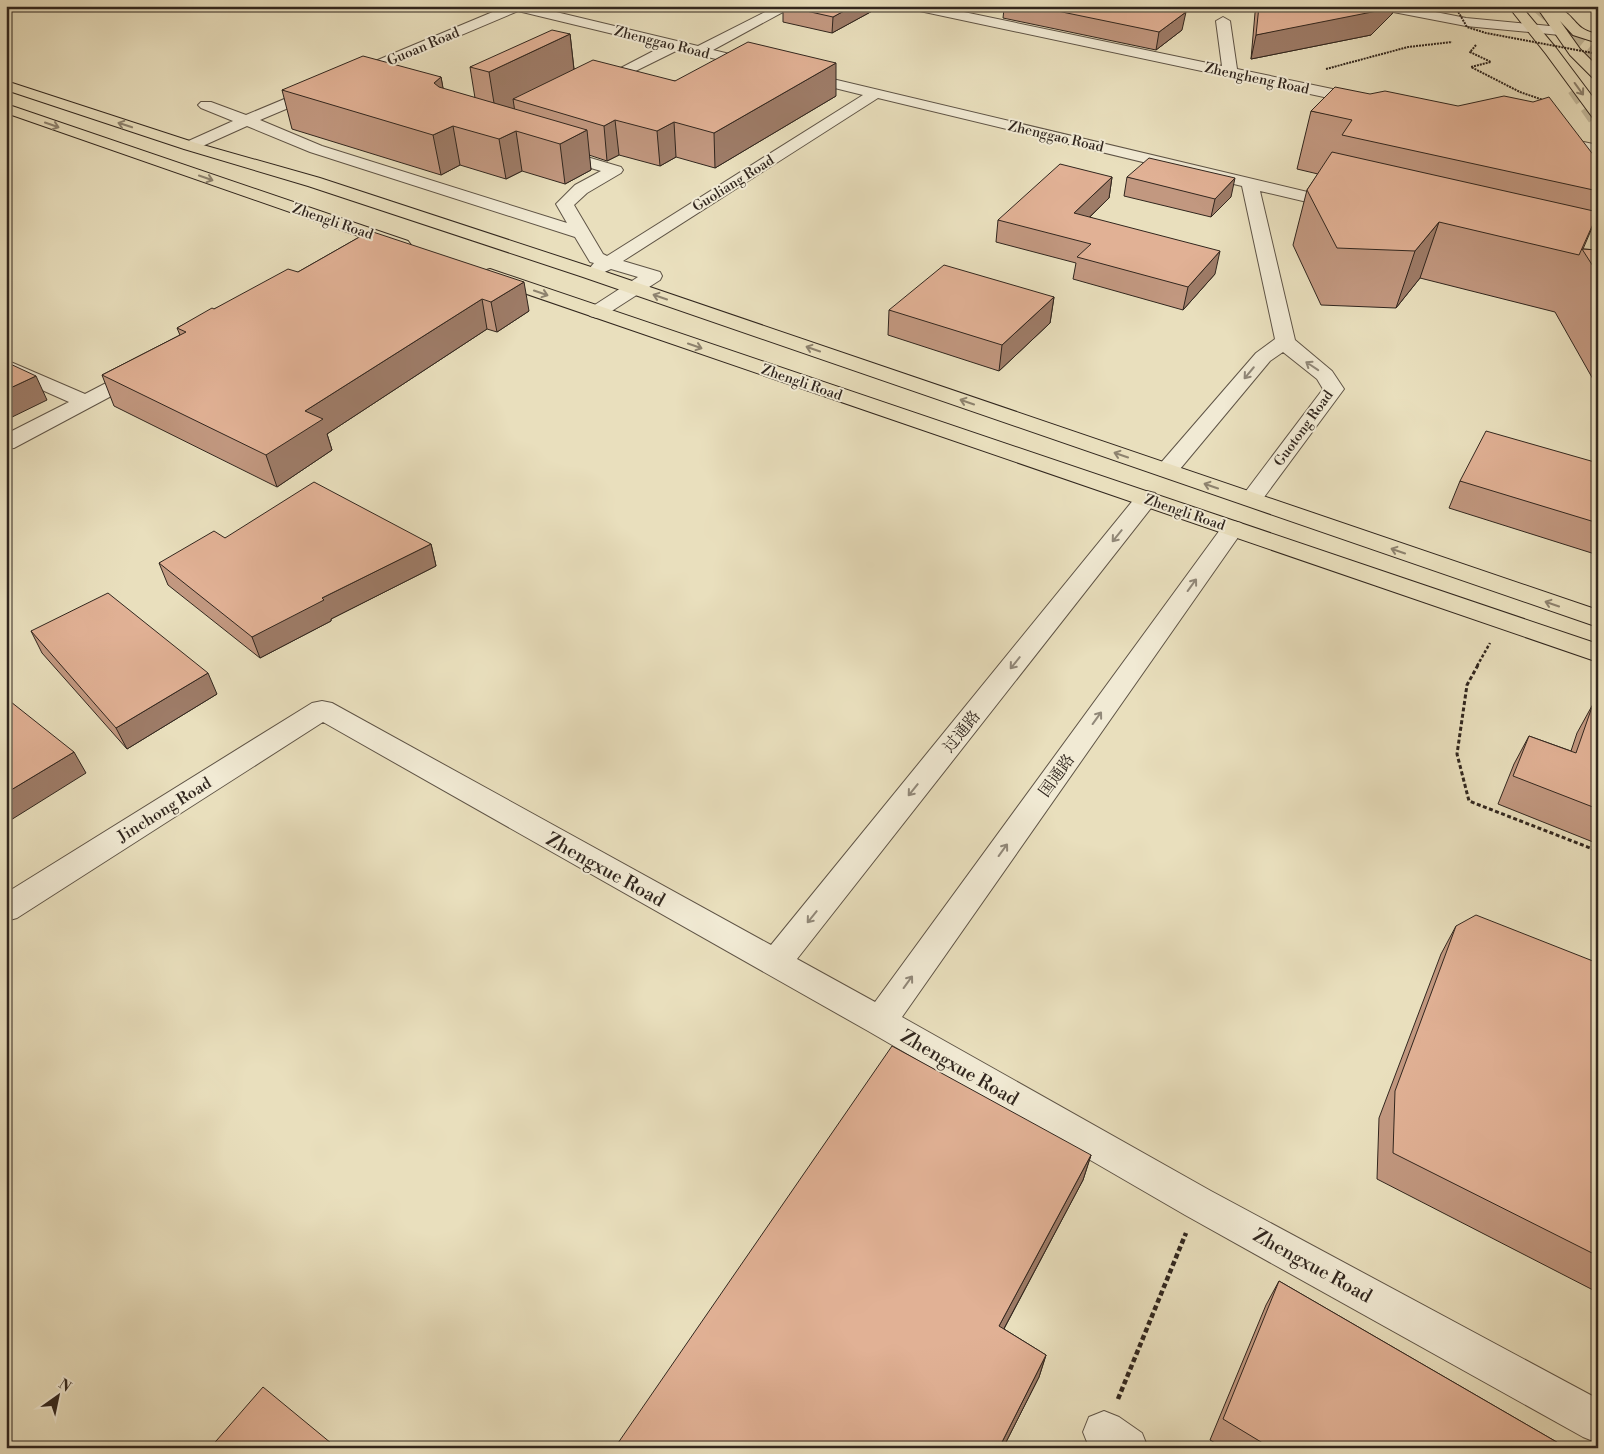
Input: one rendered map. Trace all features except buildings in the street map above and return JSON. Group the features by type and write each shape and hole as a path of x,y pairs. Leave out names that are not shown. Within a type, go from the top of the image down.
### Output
{"main road":[{"path":"1514,6 1598,115"},
{"path":"1542,6 1575,52 1592,63 1598,75"},
{"path":"1551,6 1578,32 1598,39"},
{"path":"1555,57 1575,52 1598,53"},
{"path":"1555,57 1592,63"},
{"name":"Zhengli Road","path":"6,85 190,146 314,182 590,273 1598,619"},
{"name":"Zhengli Road","path":"6,108 424,252"},
{"name":"Zhengli Road","path":"469,268 1598,653"}],"street":[{"name":"Guoan Road","path":"190,146 238,118 492,6"},
{"path":"700,51 788,6"},
{"name":"Zhengheng Road","path":"915,6 1381,104"},
{"path":"1383,6 1466,22 1532,30 1560,31"},
{"name":"Guoan Road","path":"171,140 238,118 517,7"},
{"name":"Zhenggao Road","path":"517,7 1356,208"},
{"path":"990,22 1006,12"},
{"path":"1209,34 1224,28 1230,72"},
{"path":"579,95 676,45"},
{"name":"Guoliang Road","path":"590,273 876,93"},
{"path":"206,105 316,150 583,234"},
{"path":"1538,137 1598,150"},
{"path":"534,146 616,170 581,189 565,204 596,258 654,276 596,312"},
{"name":"Guotong Road","path":"1250,183 1285,340 1292,351 1326,377 1334,389 1250,499"},
{"path":"361,254 387,240"},
{"path":"1167,470 1262,358 1285,340"},
{"path":"6,443 155,365"},
{"path":"6,366 86,402"},
{"name":"过通路","path":"775,963 1147,498"},
{"name":"国通路","path":"880,1021 1233,528"},
{"name":"Zhengxue Road","path":"322,710 880,1021 1198,1203 1598,1422"},
{"name":"Jinchong Road","path":"6,909 322,710"}],"path":[{"path":"1460,6 1456,8 1467,27 1503,36 1598,53"},
{"path":"1494,39 1503,36"},
{"path":"1283,84 1341,64 1408,47 1457,41"},
{"path":"1484,42 1475,45 1470,52 1491,62 1471,67 1520,92 1551,102 1577,145"},
{"path":"1502,620 1467,685 1457,754 1469,801 1598,851"},
{"path":"1115,1440 1198,1203"}],"tunnel":[{"path":"1538,6 1598,57"},
{"path":"1574,89 1598,123"}]}
